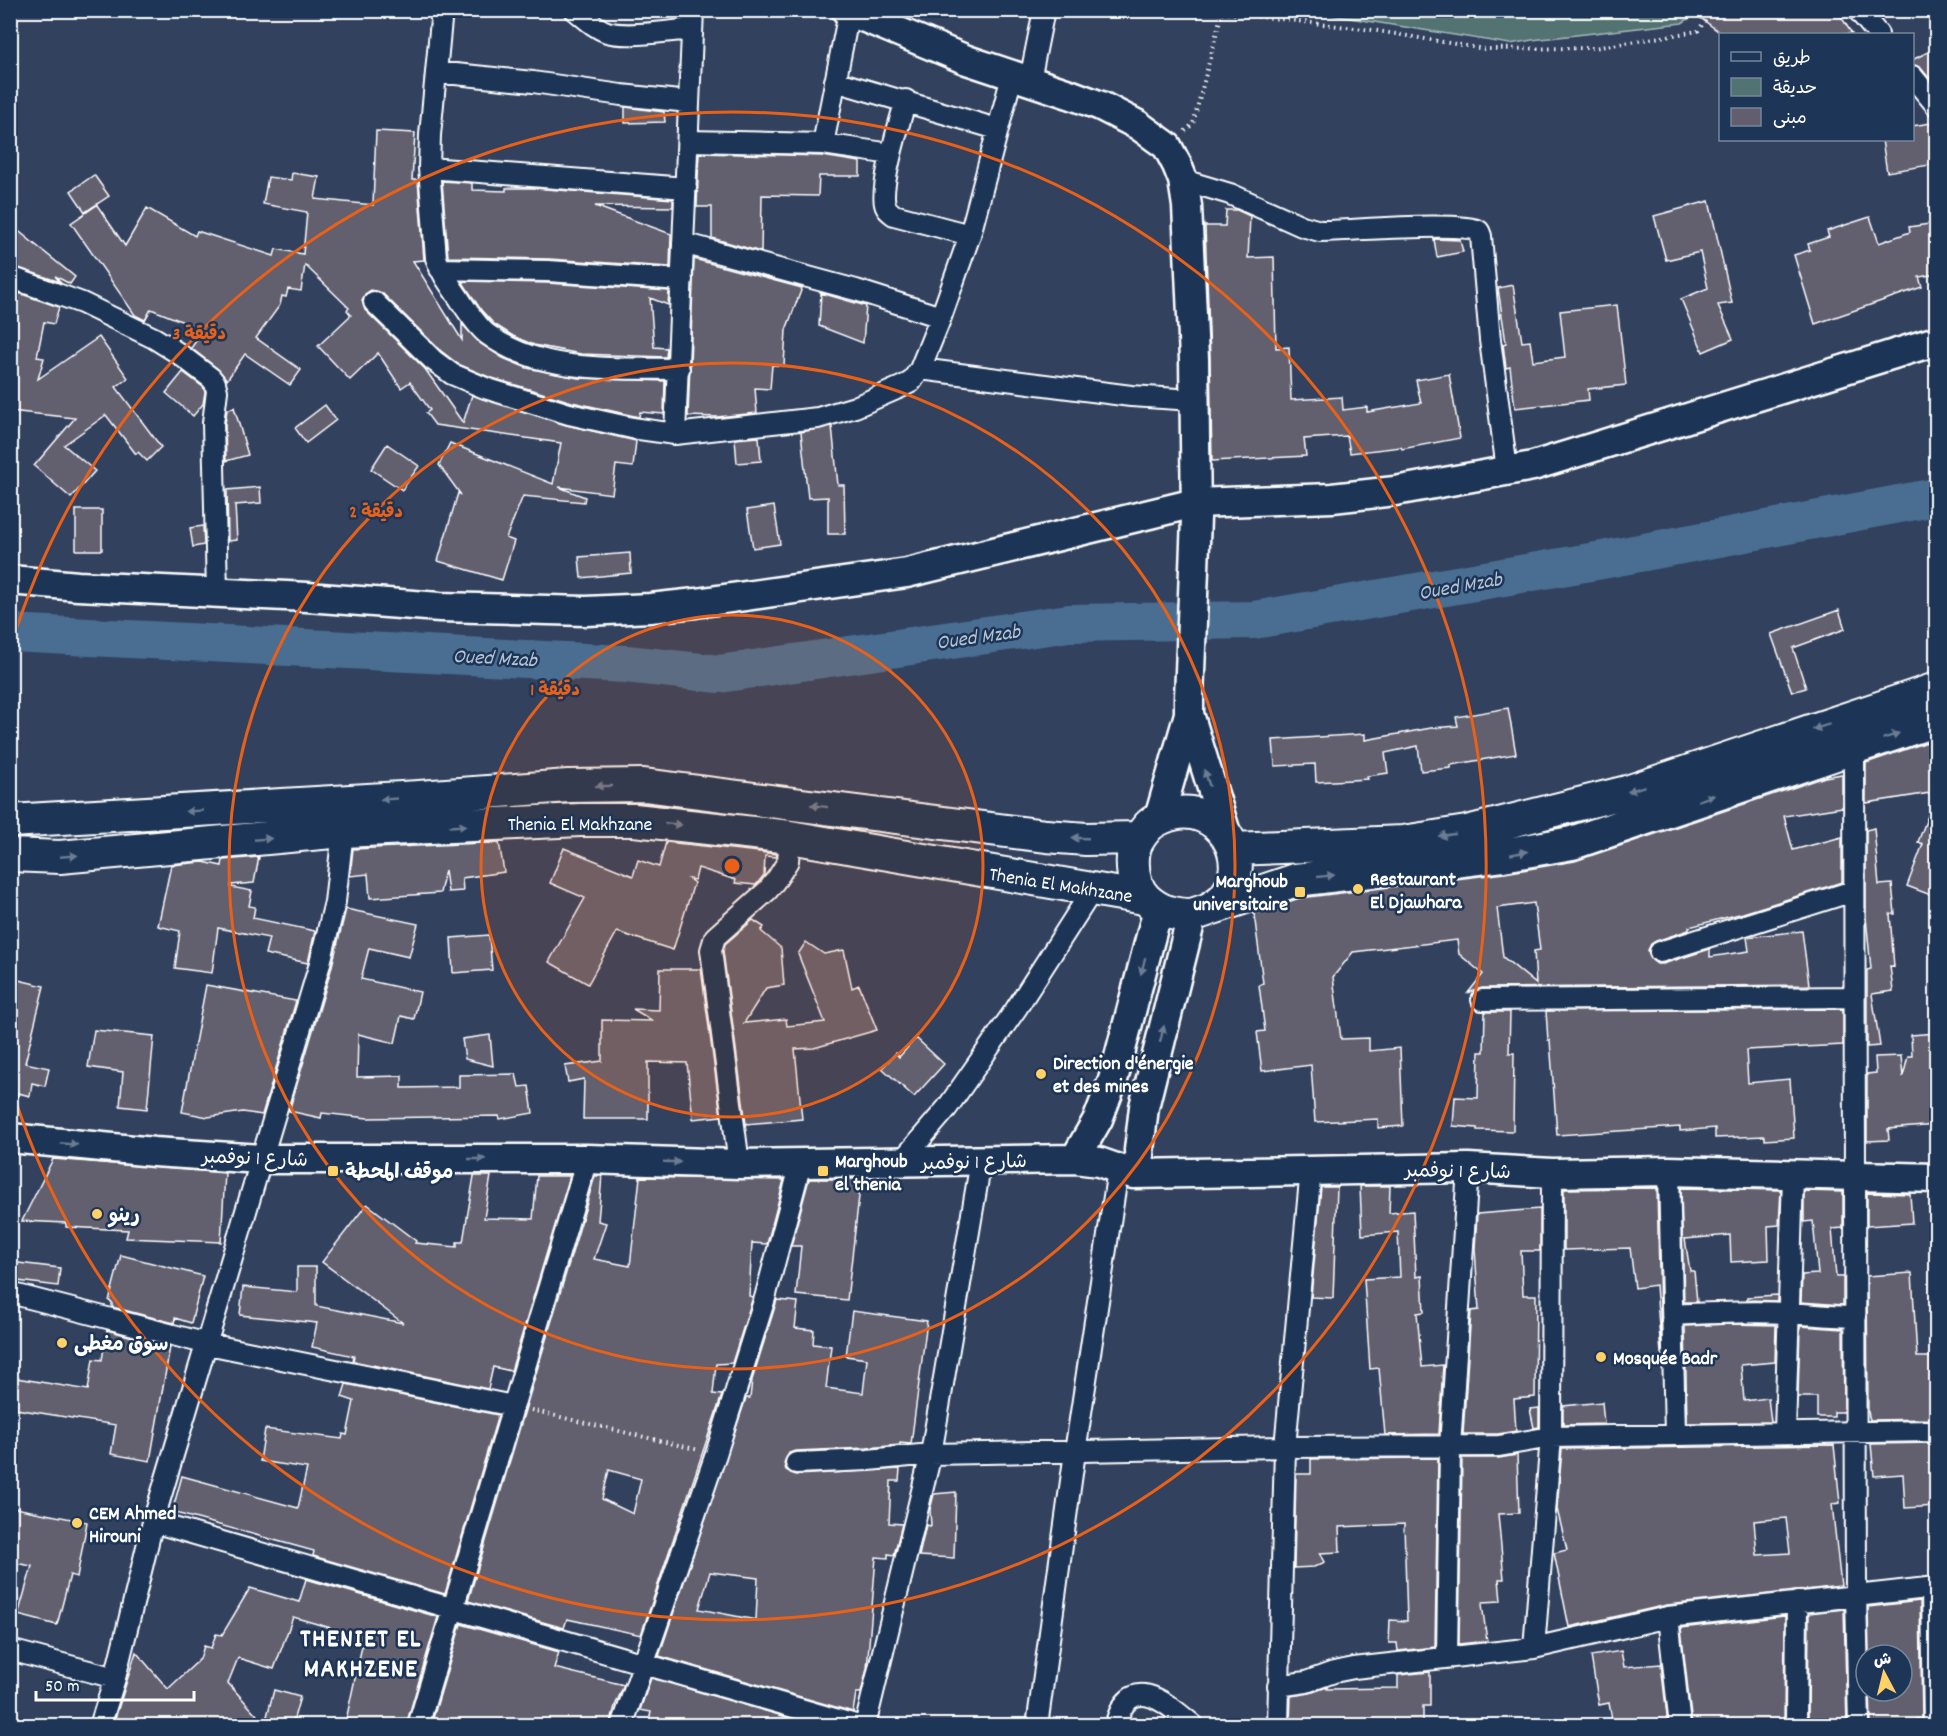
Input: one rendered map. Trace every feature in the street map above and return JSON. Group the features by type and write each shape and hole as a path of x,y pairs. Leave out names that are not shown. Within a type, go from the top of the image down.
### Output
{"main road":[{"path":"848,11 968,60 1101,106 1138,125 1167,146 1183,180 1187,206 1190,274 1196,510 1189,706 1206,774 1230,841 1236,866 1232,883 1223,898 1201,912 1148,1086 1130,1172"},
{"path":"10,580 440,607 586,611 650,608 907,573 1196,510 1395,491 1533,466 1936,340"},
{"path":"10,821 419,798 568,786 644,785 1046,836 1086,839 1149,828 1179,812 1197,814 1213,821 1230,841 1403,842 1467,832 1627,792 1936,688"},
{"path":"1189,706 1149,828 1133,853 1132,869 1136,884 1151,903 1174,915 1201,912 1296,880 1503,855 1572,843 1936,720"},
{"name":"Thenia El Makhzane","path":"10,855 60,857 344,831 568,820 634,820 790,837 1094,890 1151,903"},
{"path":"1075,1159 1098,1119 1113,1080 1151,903"},
{"path":"1098,1119 1141,1128"},
{"name":"شارع 1 نوفمبر","path":"10,1138 154,1152 261,1159 587,1159 739,1164 1075,1159 1099,1162 1130,1172 1468,1168 1552,1173 1669,1171 1936,1178"}],"street":[{"path":"442,10 429,168 436,258 440,270 485,332 505,345 562,364 613,368 679,369"},
{"path":"575,10 589,22 608,32 623,34 693,20 675,434"},
{"path":"374,302 433,360 452,374 485,388 569,414 632,428 675,434 834,415 911,382 920,369 941,317 970,235 997,129 1021,78 1044,10"},
{"path":"1858,10 1877,33"},
{"path":"823,144 848,11"},
{"path":"436,72 688,102"},
{"path":"1914,78 1936,105"},
{"path":"835,81 906,100 997,129"},
{"path":"906,100 891,154 884,197 885,206 894,214 970,235"},
{"path":"688,141 823,144 891,154"},
{"path":"429,168 686,188"},
{"path":"1183,180 1230,194 1302,226 1320,231 1445,227 1479,231 1507,470"},
{"path":"683,243 845,287 941,317"},
{"path":"440,270 548,271 682,280"},
{"path":"10,277 82,303 154,338 178,353 215,383 217,391 213,409 213,433 217,592"},
{"path":"920,369 1131,396 1194,400"},
{"path":"1854,749 1856,1595 1860,1725"},
{"path":"100,1725 115,1678 153,1522 319,967 335,902 344,831"},
{"path":"739,1164 711,950 715,937 768,890 778,877 788,861 790,837"},
{"path":"901,1162 947,1108 1016,1009 1094,890"},
{"path":"1660,952 1853,891"},
{"path":"1482,1000 1854,997"},
{"path":"418,1725 587,1159"},
{"path":"865,1725 931,1454 981,1161"},
{"path":"622,1725 716,1454 765,1298 801,1163"},
{"path":"1447,1658 1450,1447 1468,1168"},
{"path":"1278,1725 1285,1447 1311,1169"},
{"path":"1669,1171 1674,1435"},
{"path":"1037,1725 1075,1452 1130,1172"},
{"path":"1534,1648 1551,1437 1552,1173"},
{"path":"1785,1432 1793,1175"},
{"path":"10,1293 208,1344 513,1406"},
{"path":"1673,1315 1731,1312 1856,1317"},
{"path":"796,1463 931,1454 1285,1447 1499,1446 1551,1437 1936,1431"},
{"path":"153,1522 859,1725"},
{"path":"1278,1686 1318,1679 1344,1670 1534,1648 1668,1617 1934,1587 1934,1725"},
{"path":"1796,1725 1797,1602"},
{"path":"1668,1617 1680,1725"},
{"path":"10,1650 115,1678"},
{"path":"1115,1725 1124,1704 1134,1695 1148,1694 1173,1717 1194,1725"}],"path":[{"path":"1167,146 1193,124 1222,12 1372,30 1485,49 1594,48 1698,31 1712,10"},
{"path":"513,1406 716,1454"}],"green space":[{"path":"1271,11 1701,11 1682,23 1510,44 1312,12"}],"building":[{"path":"1690,10 1837,10 1851,33 1721,33"},
{"path":"1936,48 1936,74 1929,78 1921,68 1914,65 1914,59"},
{"path":"625,107 664,112 665,122 625,123"},
{"path":"1931,123 1936,164 1887,172 1882,141 1914,141 1914,126"},
{"path":"376,131 415,133 412,180 418,180 424,260 413,261 462,340 462,324 481,344 503,358 527,368 578,378 665,381 664,414 640,412 639,417 572,402 489,377 458,364 441,351 382,293 371,290 365,294 362,300 365,310 425,369 463,423 472,395 566,425 636,441 633,467 616,465 612,494 559,487 585,497 584,502 523,496 506,538 514,541 502,580 438,561 458,493 461,495 439,465 450,443 553,484 561,443 435,425 426,413 430,410 410,382 401,388 378,353 350,380 318,346 351,315 347,310 349,308 305,265 301,291 288,289 286,297 282,296 280,305 256,338 301,370 290,385 245,354 227,380 218,369 191,348 204,330 151,309 145,320 135,315 71,223 97,205 125,246 147,208 195,236 197,231 274,256 276,249 303,254 307,212 263,204 268,177 291,180 292,173 319,177 315,199 373,205"},
{"path":"699,153 822,156 860,162 860,176 819,176 818,196 762,195 761,252 712,238 712,207 697,207"},
{"path":"94,175 109,196 85,212 71,191"},
{"path":"442,181 472,183 472,190 506,191 506,188 533,188 673,199 673,207 595,206 671,234 670,267 549,259 448,257"},
{"path":"1709,201 1732,303 1718,305 1733,339 1703,352 1681,299 1708,288 1700,252 1666,260 1654,216"},
{"path":"1226,210 1237,210 1250,216 1248,258 1274,257 1276,348 1289,347 1291,400 1342,397 1343,410 1367,407 1367,412 1421,403 1416,380 1449,374 1460,438 1402,449 1401,447 1350,453 1347,436 1304,439 1306,456 1212,461 1205,226 1225,226"},
{"path":"1870,217 1879,243 1910,232 1909,227 1936,223 1936,274 1919,277 1922,287 1815,324 1794,255 1810,250 1808,244 1829,237 1827,231"},
{"path":"10,224 75,277 70,284 55,276 60,282 10,265"},
{"path":"1434,239 1460,240 1463,252 1437,257"},
{"path":"694,259 802,288 786,330 784,366 772,365 770,389 755,388 757,413 717,417 688,416"},
{"path":"462,281 547,283 669,291 668,305 650,298 654,347 667,348 666,357 581,354 534,345 494,324 481,310"},
{"path":"1513,285 1522,342 1530,341 1533,361 1565,357 1560,311 1617,305 1626,385 1588,389 1589,400 1515,408 1510,367 1506,368 1503,344 1506,343 1498,288"},
{"path":"10,290 59,307 54,324 44,322 37,357 44,358 38,379 99,337 128,378 116,387 161,447 147,461 138,452 136,454 106,415 64,445 95,471 71,498 34,466 75,418 10,411"},
{"path":"821,293 866,306 863,343 819,326"},
{"path":"183,372 203,387 205,392 203,404 193,416 166,393"},
{"path":"325,405 336,420 306,443 295,428"},
{"path":"234,407 248,455 226,461 227,410"},
{"path":"832,426 838,485 844,485 845,534 828,534 828,497 808,498 801,432"},
{"path":"759,437 761,461 737,463 735,439"},
{"path":"387,444 419,466 402,490 371,469"},
{"path":"260,487 261,503 235,505 237,540 228,541 227,490"},
{"path":"774,506 780,544 753,548 747,510"},
{"path":"76,510 102,510 102,550 76,550"},
{"path":"203,526 204,545 193,547 190,528"},
{"path":"630,553 631,573 581,578 579,557"},
{"path":"1839,610 1845,629 1793,648 1806,688 1792,692 1771,634"},
{"path":"1508,708 1516,754 1451,765 1451,768 1421,771 1418,746 1385,753 1388,773 1367,776 1368,779 1316,782 1315,764 1275,766 1273,740 1365,734 1365,740 1431,728 1458,726 1456,717"},
{"path":"1936,739 1936,792 1866,803 1866,763"},
{"path":"1842,774 1842,807 1784,816 1793,850 1842,837 1842,882 1743,913 1689,927 1689,930 1656,941 1648,950 1652,960 1657,964 1663,964 1710,949 1710,957 1749,951 1747,937 1802,931 1809,985 1482,988 1468,993 1483,974 1459,954 1457,940 1353,952 1333,977 1341,1039 1369,1038 1369,1051 1400,1048 1403,1126 1378,1128 1378,1119 1315,1122 1311,1065 1262,1071 1257,1032 1265,1031 1259,985 1263,983 1254,913 1300,898 1505,873 1575,861 1825,777","holes":["1534,903 1540,950 1534,951 1536,984 1503,957 1497,908"]},
{"path":"1935,797 1936,897 1907,886 1923,844 1918,842"},
{"path":"1874,828 1879,885 1892,884 1895,914 1890,914 1894,967 1890,966 1893,991 1872,994 1880,1046 1867,1047 1867,970 1871,969 1866,917 1866,830"},
{"path":"499,842 504,872 462,878 463,891 448,892 445,870 440,893 370,898 368,874 350,876 353,849"},
{"path":"666,842 777,854 776,857 765,856 764,875 756,885 735,883 736,880 698,868 695,880 689,879 694,883 673,950 617,932 588,984 549,962 585,898 550,883 564,848 633,876 638,860 659,867"},
{"path":"259,857 254,883 231,885 231,887 252,891 249,906 255,907 253,918 315,931 308,963 265,954 269,938 218,928 212,973 175,968 180,931 158,926 171,865 203,862 222,866 223,860"},
{"path":"346,909 418,924 409,957 369,948 361,979 420,992 414,1019 401,1016 395,1043 358,1034 357,1077 402,1076 402,1088 459,1087 459,1075 516,1074 519,1087 529,1086 533,1113 500,1119 499,1116 368,1118 322,1113 321,1118 289,1111 331,970"},
{"path":"753,920 764,927 761,931 781,948 784,985 766,988 744,1023 786,1019 787,1026 825,1022 798,954 806,942 824,954 844,950 852,988 859,985 877,1030 814,1048 795,1049 802,1119 746,1124 723,951 725,944"},
{"path":"489,935 492,970 453,973 451,938"},
{"path":"660,969 701,969 721,1116 693,1119 687,1063 648,1062 648,1119 583,1119 584,1079 568,1082 565,1066 602,1061 602,1020 653,1021 633,1009 659,1010"},
{"path":"10,978 44,986 25,1063 49,1068 45,1086 32,1083 30,1096 18,1093 17,1098 10,1097"},
{"path":"206,985 296,1001 262,1115 243,1112 208,1117 182,1112"},
{"path":"1843,1009 1843,1045 1746,1050 1748,1083 1790,1079 1794,1138 1765,1140 1765,1136 1715,1138 1715,1128 1680,1131 1680,1127 1557,1135 1546,1011"},
{"path":"1485,1012 1510,1012 1509,1053 1514,1053 1513,1131 1477,1130 1477,1128 1453,1126 1455,1097 1478,1098 1479,1052 1484,1052"},
{"path":"94,1030 154,1036 147,1109 120,1106 123,1072 88,1067"},
{"path":"1936,1033 1936,1125 1888,1129 1889,1140 1867,1141 1867,1074 1876,1073 1875,1057 1901,1056 1903,1077 1908,1056 1912,1056 1911,1035"},
{"path":"490,1035 493,1066 465,1059 462,1039"},
{"path":"916,1038 944,1064 914,1097 882,1068 896,1053 899,1057"},
{"name":"رينو","path":"53,1159 225,1173 221,1242 126,1238 128,1230 66,1227 66,1223 22,1221"},
{"path":"474,1176 491,1176 484,1218 533,1219 537,1176 570,1176 511,1371 493,1367 488,1389 353,1361 354,1356 312,1347 317,1323 240,1315 243,1287 297,1292 297,1267 316,1267 316,1306 403,1323 322,1262 367,1204 416,1241 415,1243 457,1247 457,1242 463,1242"},
{"path":"595,1176 602,1176 598,1221 606,1223 594,1259 630,1266 640,1177 784,1180 767,1244 752,1243 749,1296 753,1297 732,1363 716,1364 713,1394 722,1395 641,1635 567,1619 564,1628 468,1601","holes":["609,1470 641,1479 633,1514 602,1499"]},
{"path":"809,1179 861,1179 847,1300 796,1295 801,1246 791,1246"},
{"path":"1360,1186 1390,1186 1389,1213 1413,1211 1416,1277 1422,1276 1424,1312 1417,1313 1422,1367 1443,1365 1439,1434 1385,1435 1379,1368 1370,1369 1364,1279 1400,1277 1398,1232 1362,1235"},
{"path":"1321,1187 1337,1187 1333,1298 1311,1297"},
{"path":"1657,1188 1661,1354 1656,1285 1635,1288 1630,1248 1564,1250 1564,1189"},
{"path":"1681,1188 1781,1190 1779,1225 1768,1226 1769,1260 1731,1262 1730,1235 1685,1239 1690,1271 1694,1271 1697,1302 1684,1302"},
{"path":"1804,1191 1843,1192 1843,1228 1832,1229 1836,1277 1843,1277 1843,1305 1801,1302 1802,1275 1818,1274 1813,1221 1804,1222"},
{"path":"1867,1193 1910,1194 1912,1223 1867,1226"},
{"path":"1540,1209 1540,1251 1521,1251 1523,1295 1536,1295 1535,1397 1514,1399 1516,1431 1498,1434 1463,1434 1471,1311 1479,1310 1475,1249 1477,1214"},
{"path":"121,1255 203,1276 191,1323 175,1318 174,1323 112,1307 112,1302 109,1301"},
{"path":"10,1262 60,1268 58,1286 10,1280"},
{"path":"1912,1273 1917,1357 1935,1357 1936,1419 1870,1420 1868,1412 1867,1276"},
{"path":"1777,1295 1777,1301 1747,1300 1747,1297"},
{"path":"777,1300 798,1302 795,1328 814,1330 813,1344 831,1346 826,1388 863,1393 867,1359 846,1356 852,1311 927,1321 911,1444 795,1451 789,1453 784,1463 786,1470 796,1475 900,1469 899,1481 891,1481 889,1523 902,1524 894,1555 888,1554 888,1558 876,1557 867,1669 861,1693 856,1693 853,1712 659,1656 746,1398 750,1398 752,1380","holes":["710,1572 758,1578 756,1620 699,1609"]},
{"path":"1776,1325 1775,1362 1741,1365 1744,1401 1768,1398 1771,1422 1687,1423 1685,1326"},
{"path":"1800,1326 1843,1329 1844,1412 1834,1412 1834,1417 1817,1417 1817,1397 1798,1397"},
{"path":"107,1330 170,1347 150,1461 111,1454 116,1425 10,1408 10,1377 88,1390 93,1359 102,1360"},
{"path":"346,1384 498,1415 445,1594 313,1556 314,1551 172,1512 182,1476 298,1508 307,1468 260,1461 265,1429 342,1439 343,1434 347,1435 354,1401 342,1397"},
{"path":"1602,1402 1604,1424 1563,1425 1563,1406"},
{"path":"1539,1408 1539,1427 1534,1428 1530,1409"},
{"path":"1936,1443 1936,1506 1905,1508 1903,1474 1874,1476 1871,1444"},
{"path":"1834,1445 1840,1503 1832,1504 1841,1586 1667,1605 1569,1627 1554,1553 1567,1550 1557,1509 1562,1449","holes":["1786,1518 1790,1553 1757,1555 1754,1521"]},
{"path":"1517,1455 1519,1513 1498,1514 1504,1579 1499,1579 1501,1601 1483,1602 1482,1604 1487,1641 1459,1644 1462,1458 1499,1458"},
{"path":"1438,1458 1435,1647 1398,1651 1397,1643 1389,1643 1390,1620 1407,1621 1404,1524 1339,1527 1340,1552 1320,1553 1325,1562 1314,1567 1294,1568 1296,1474 1311,1474 1311,1459"},
{"path":"956,1492 954,1558 919,1556 926,1525 931,1526 930,1510 934,1494"},
{"path":"10,1507 87,1522 77,1577 70,1575 57,1625 18,1615 32,1566 10,1562"},
{"path":"306,1579 438,1617 406,1725 345,1725 362,1646 328,1637 331,1628 293,1617 274,1669 238,1658 228,1683 265,1724 274,1690 300,1697 292,1725 113,1725 136,1652 168,1689 200,1659 204,1646 211,1648 216,1634 222,1635 250,1588 299,1602"},
{"path":"1920,1601 1922,1720 1917,1719 1917,1725 1874,1725 1871,1723 1870,1703 1914,1703 1914,1643 1869,1643 1868,1607"},
{"path":"1844,1609 1847,1725 1808,1725 1809,1613"},
{"path":"1785,1616 1784,1725 1692,1725 1681,1628"},
{"path":"461,1624 559,1652 554,1668 624,1685 610,1725 431,1725"},
{"path":"1621,1651 1624,1667 1661,1664 1668,1725 1613,1725 1609,1703 1599,1705 1591,1656"},
{"path":"1430,1672 1430,1706 1423,1706 1423,1725 1290,1725 1291,1696 1327,1687 1327,1689 1398,1688 1398,1675"},
{"path":"651,1678 814,1725 648,1725 651,1712 640,1710"}],"waterway":[{"name":"Oued Mzab","path":"10,633 626,664 719,674 1069,623 1254,620 1602,560 1936,497"}],"place":[{"name":"Restaurant El Djawhara","path":"1358,889"},
{"name":"Marghoub universitaire","path":"1300,892"},
{"name":"Direction d'énergie et des mines","path":"1041,1074"},
{"name":"موقف المحطة","path":"333,1171"},
{"name":"Marghoub el thenia","path":"823,1171"},
{"name":"رينو","path":"97,1214"},
{"name":"سوق مغطى","path":"62,1343"},
{"name":"Mosquée Badr","path":"1601,1357"},
{"name":"CEM Ahmed Hirouni","path":"77,1523"}],"district":[{"name":"THENIET EL MAKHZENE","path":"361,1652"}]}
